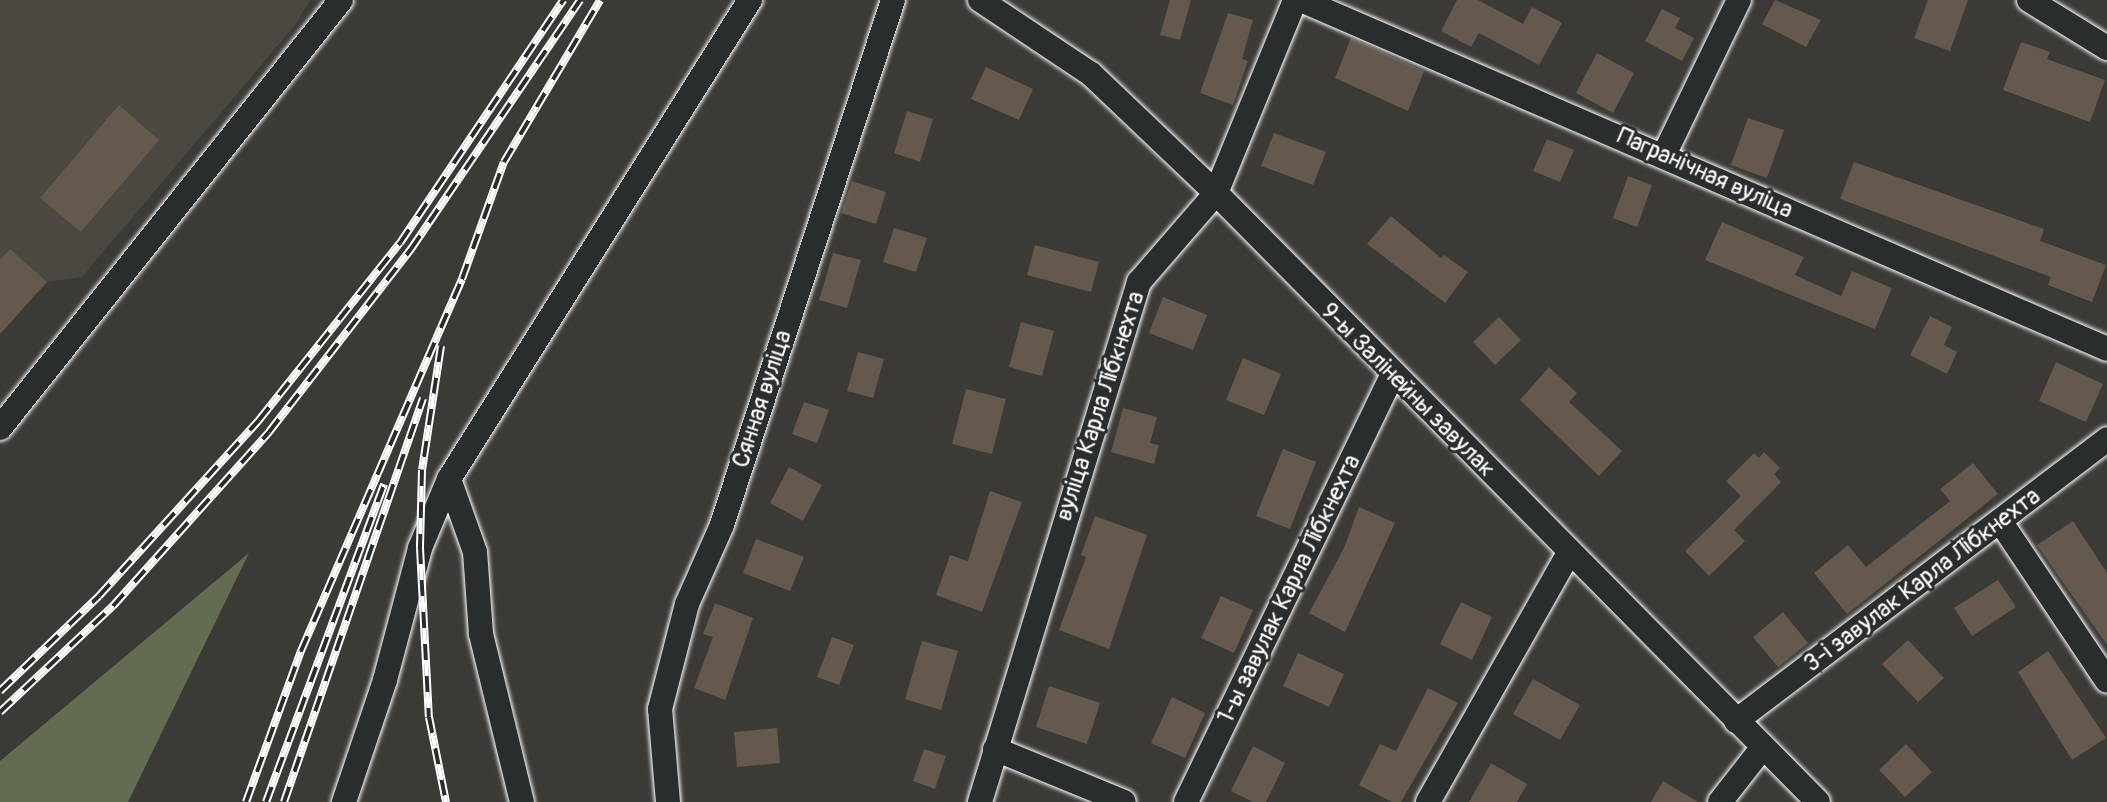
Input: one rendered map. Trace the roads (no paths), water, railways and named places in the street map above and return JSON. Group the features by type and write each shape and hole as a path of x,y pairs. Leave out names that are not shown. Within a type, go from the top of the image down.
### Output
{"street":[{"path":"0,428 341,0"},
{"path":"344,802 385,680 419,548 449,479 750,0"},
{"name":"Сянная вуліца","path":"667,802 660,709 687,604 722,526 893,0"},
{"name":"9-ы Залінейны завулак","path":"980,0 1091,74 1216,193 1392,375 1818,802"},
{"name":"вуліца Карла Лібкнехта","path":"980,802 1139,282 1216,193 1295,0"},
{"name":"Пагранічная вуліца","path":"1301,0 2107,349"},
{"path":"1664,155 1739,0"},
{"path":"2029,0 2107,48"},
{"name":"1-ы завулак Карла Лібкнехта","path":"1186,802 1392,375"},
{"name":"3-і завулак Карла Лібкнехта","path":"1736,721 2107,439"},
{"path":"449,479 475,552 481,634 522,802"},
{"path":"2000,521 2107,681"},
{"path":"1428,802 1569,553"},
{"path":"1720,802 1763,747"},
{"path":"995,749 1124,802"}],"railway":[{"path":"0,691 99,596 259,420 400,243 563,0"},
{"path":"0,712 113,606 269,432 411,249 580,0"},
{"path":"246,802 301,651 462,279 504,162 600,0"},
{"path":"441,346 422,470 420,548 429,717 446,802"},
{"path":"284,802 423,398"},
{"path":"266,802 384,484"}]}
